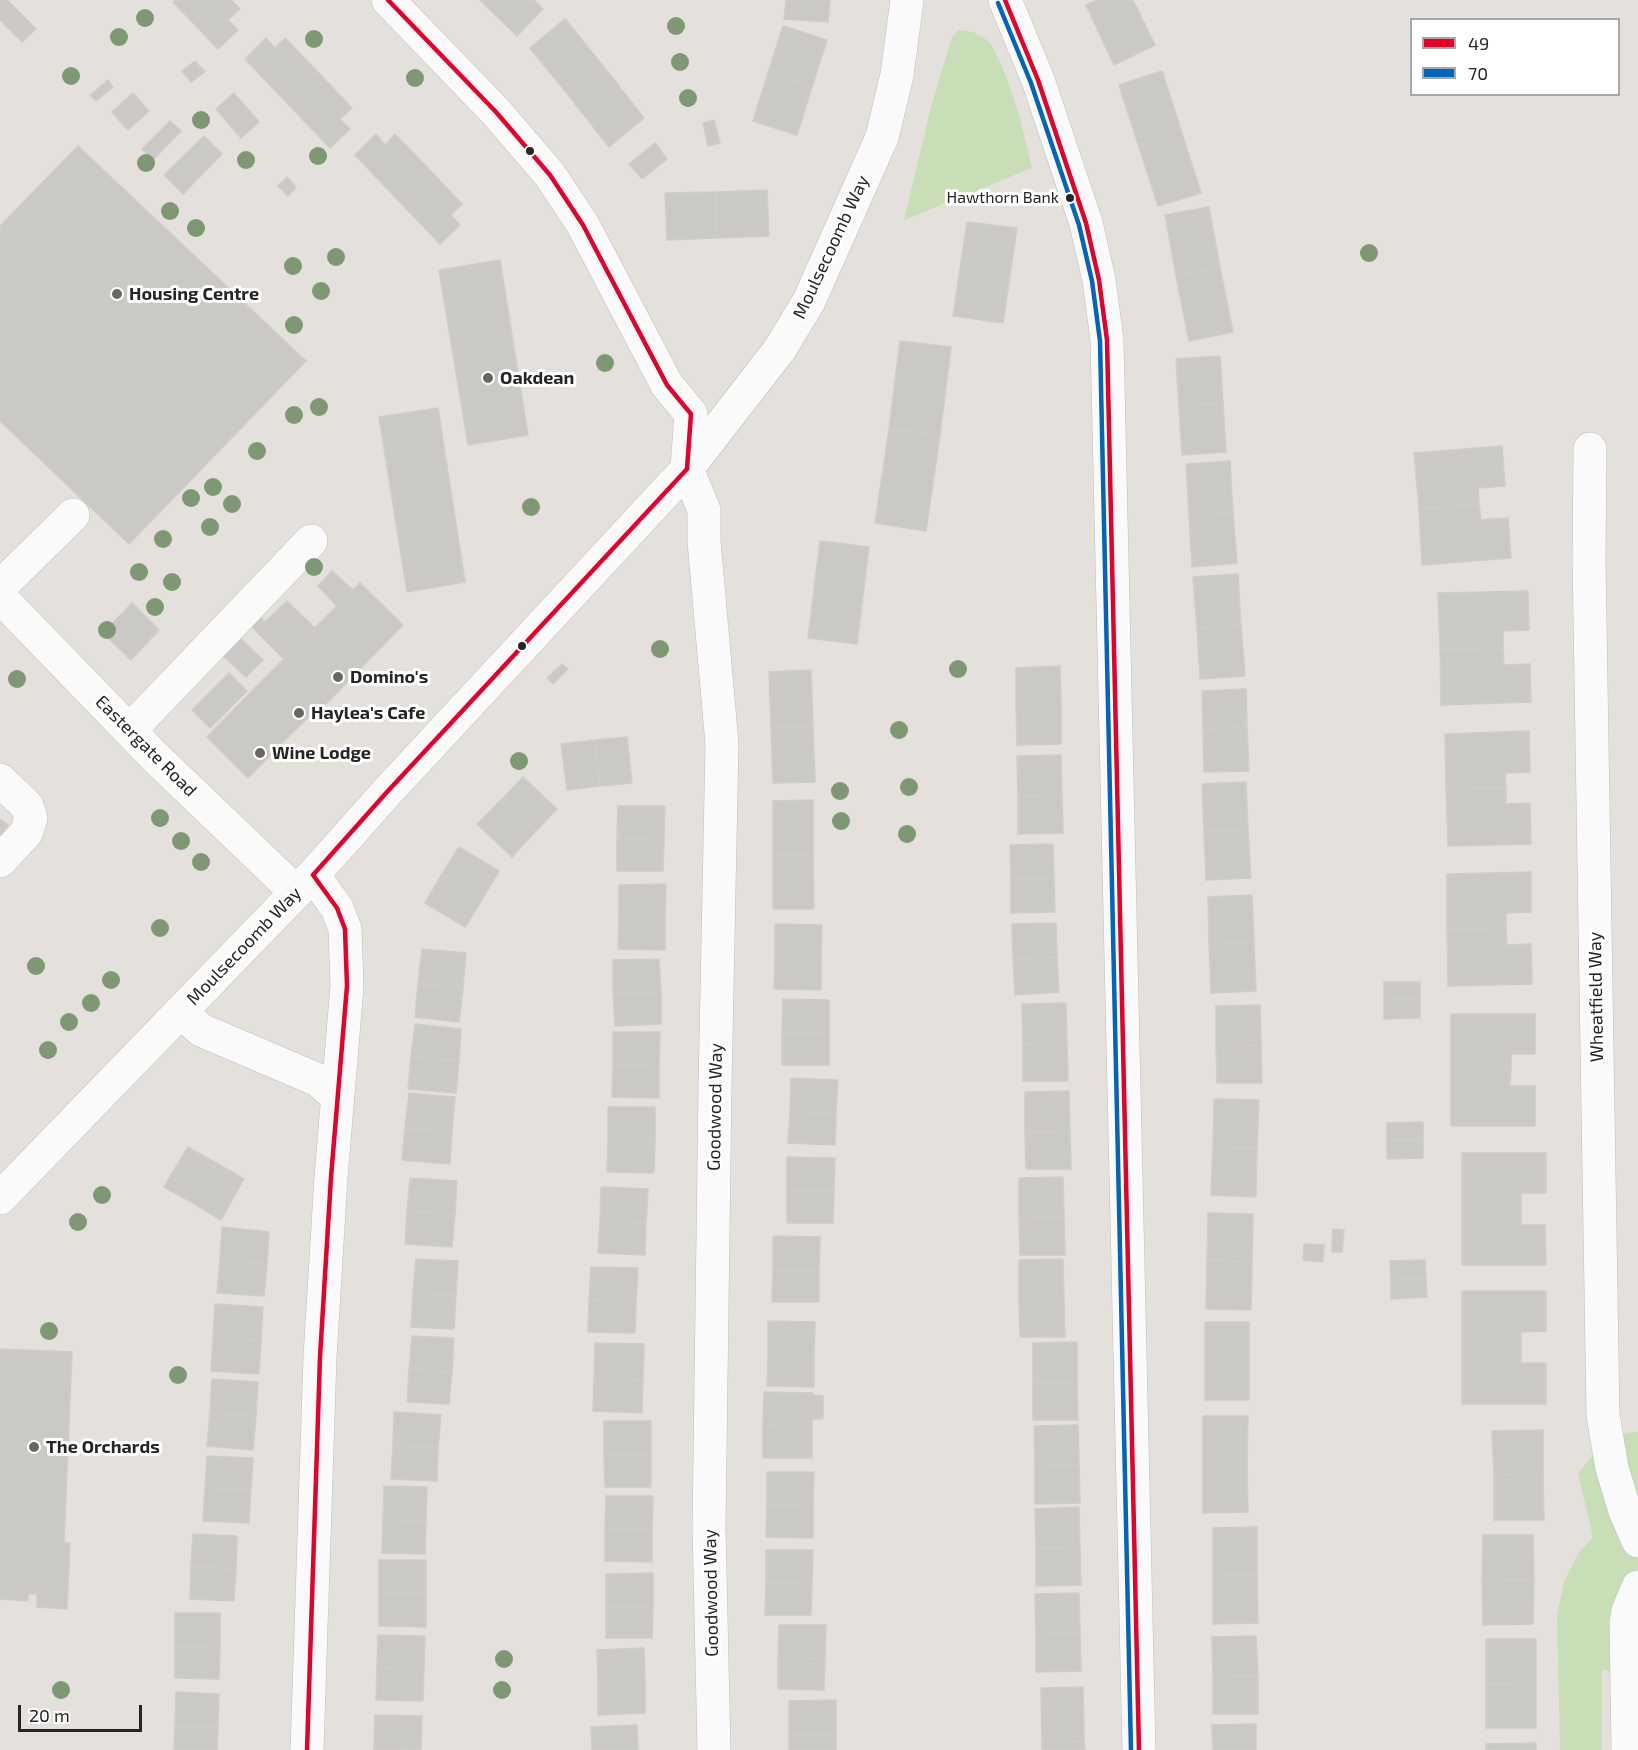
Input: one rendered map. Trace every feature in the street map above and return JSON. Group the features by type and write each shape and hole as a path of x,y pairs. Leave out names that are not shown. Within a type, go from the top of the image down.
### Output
{"street":[{"path":"388,0 496,112 550,175 583,225 667,385 691,414 687,469"},
{"name":"Moulsecoomb Way","path":"0,1198 305,884 387,792 687,469 780,349 809,301 882,136 897,75 907,0"},
{"path":"1005,0 1038,80 1086,223 1099,280 1107,340 1139,1750"},
{"name":"Wheatfield Way","path":"1590,449 1589,594 1603,1415 1606,1446 1615,1479 1638,1541"},
{"name":"Goodwood Way","path":"687,469 704,510 704,541 722,744 709,1527 714,1750"},
{"path":"0,587 73,515"},
{"path":"130,730 311,541"},
{"name":"Eastergate Road","path":"0,597 130,730 305,884 333,901 345,929 347,986 337,1097 320,1357 307,1750"},
{"path":"0,780 27,806 31,815 31,823 26,833 0,861"},
{"path":"181,1012 201,1030 318,1080 337,1097"},
{"path":"1628,1750 1626,1623 1628,1611 1638,1587"}],"green space":[{"path":"959,30 973,32 991,44 1004,71 1018,111 1032,168 904,220 931,107 952,37"},
{"path":"1638,1432 1638,1674 1602,1670 1602,1750 1560,1750 1557,1616 1564,1581 1580,1551 1593,1537 1578,1473 1610,1436"}],"building":[{"path":"0,0 7,0 36,29 22,42 0,20"},
{"path":"175,0 231,0 240,9 228,20 238,30 218,49 173,2"},
{"path":"480,0 534,0 543,9 517,36"},
{"path":"786,0 830,0 828,22 784,19"},
{"path":"1097,0 1133,0 1155,45 1114,65 1086,5"},
{"path":"565,19 604,67 569,96 530,48"},
{"path":"783,26 827,40 812,87 768,73"},
{"path":"266,38 275,48 285,38 317,71 285,101 245,59"},
{"path":"195,61 205,72 191,82 182,71"},
{"path":"604,67 644,118 609,147 569,96"},
{"path":"317,71 352,108 340,119 350,129 330,148 285,101"},
{"path":"1162,71 1181,130 1138,144 1119,85"},
{"path":"768,73 812,87 797,135 753,121"},
{"path":"108,80 113,87 96,101 90,95"},
{"path":"133,93 149,111 128,130 112,112"},
{"path":"234,93 259,122 241,138 216,109"},
{"path":"714,120 720,143 708,146 703,123"},
{"path":"170,121 181,131 153,160 142,149"},
{"path":"1181,130 1201,193 1158,206 1138,144"},
{"path":"376,134 385,145 395,134 427,167 395,197 355,155"},
{"path":"204,136 222,154 183,194 164,175"},
{"path":"655,143 667,159 642,179 629,164"},
{"name":"Housing Centre","path":"78,146 306,361 129,544 0,421 0,226"},
{"path":"427,167 462,204 451,215 460,225 440,244 395,197"},
{"path":"287,177 296,187 288,196 278,186"},
{"path":"767,190 769,236 717,238 716,192"},
{"path":"716,192 717,238 667,240 665,193"},
{"path":"1209,207 1220,268 1176,276 1165,215"},
{"path":"967,222 1017,228 1003,323 953,316"},
{"name":"Oakdean","path":"500,260 528,435 468,445 439,270"},
{"path":"1220,268 1233,332 1189,341 1176,276"},
{"path":"900,341 951,347 940,435 889,429"},
{"path":"1220,356 1223,403 1179,406 1176,359"},
{"path":"1223,403 1226,452 1182,455 1179,406"},
{"path":"438,408 465,582 407,592 379,417"},
{"path":"889,429 940,435 926,531 875,523"},
{"path":"1502,446 1505,486 1478,488 1479,504 1419,509 1414,453"},
{"path":"1230,461 1233,513 1189,515 1186,464"},
{"path":"1479,504 1481,520 1508,518 1511,558 1422,565 1419,509"},
{"path":"1233,513 1237,563 1192,567 1189,515"},
{"path":"820,541 869,547 857,644 808,638"},
{"path":"332,571 353,590 360,583 403,625 363,666 320,623 337,606 318,586"},
{"path":"1238,574 1241,625 1197,628 1193,577"},
{"path":"1528,591 1529,630 1503,631 1503,648 1440,649 1438,593"},
{"path":"287,601 315,628 284,659 249,624 259,615 265,622"},
{"path":"132,603 159,630 131,660 103,633"},
{"path":"320,623 363,666 328,702 284,659"},
{"path":"1241,625 1245,676 1200,679 1197,628"},
{"path":"240,638 263,660 246,677 223,656"},
{"path":"1503,648 1504,665 1530,664 1531,702 1441,705 1440,649"},
{"path":"284,659 328,702 322,704 289,736 248,695"},
{"path":"562,664 568,669 553,684 547,678"},
{"path":"1060,666 1061,706 1016,707 1016,668"},
{"path":"811,670 813,726 771,727 769,672"},
{"path":"229,673 247,691 210,728 192,710"},
{"path":"1246,689 1247,727 1203,729 1202,691"},
{"path":"248,695 289,736 248,778 207,737"},
{"path":"1061,706 1061,744 1017,745 1016,707"},
{"path":"813,726 815,782 773,783 771,727"},
{"path":"1247,727 1249,771 1204,772 1203,729"},
{"path":"1529,731 1530,772 1505,773 1506,788 1446,789 1445,734"},
{"path":"627,737 632,783 600,786 595,740"},
{"path":"595,740 600,786 567,790 561,744"},
{"path":"1061,755 1062,795 1018,796 1017,756"},
{"path":"523,777 557,809 535,832 501,800"},
{"path":"1246,782 1248,830 1204,832 1202,784"},
{"path":"1506,788 1506,804 1530,803 1531,844 1448,846 1446,789"},
{"path":"1062,795 1063,833 1018,834 1018,796"},
{"path":"501,800 535,832 512,857 477,824"},
{"path":"813,800 813,855 773,855 773,801"},
{"path":"618,806 665,806 664,840 617,839"},
{"path":"0,820 8,825 0,836"},
{"path":"1248,830 1251,878 1206,880 1204,832"},
{"path":"617,839 664,840 663,871 617,871"},
{"path":"1053,844 1054,879 1011,879 1010,845"},
{"path":"459,847 499,871 483,898 442,874"},
{"path":"773,855 813,855 814,909 773,909"},
{"path":"1531,872 1531,912 1506,913 1506,928 1447,929 1447,874"},
{"path":"442,874 483,898 465,927 425,903"},
{"path":"1011,879 1054,879 1055,912 1011,913"},
{"path":"666,884 665,918 619,918 619,885"},
{"path":"1252,895 1254,943 1209,944 1208,897"},
{"path":"619,918 665,918 665,950 618,949"},
{"path":"1056,923 1057,957 1013,959 1012,924"},
{"path":"775,924 822,925 821,958 775,958"},
{"path":"1506,928 1507,945 1531,944 1532,984 1448,986 1447,929"},
{"path":"1254,943 1256,991 1211,993 1209,944"},
{"path":"422,949 466,953 463,988 418,984"},
{"path":"1057,957 1059,992 1015,995 1013,959"},
{"path":"775,958 821,958 821,990 774,989"},
{"path":"659,959 661,993 613,994 613,960"},
{"path":"1384,982 1420,982 1420,999 1384,1000"},
{"path":"418,984 463,988 459,1022 415,1017"},
{"path":"661,993 661,1024 615,1026 613,994"},
{"path":"783,999 829,1000 829,1033 782,1033"},
{"path":"1420,999 1420,1018 1384,1019 1384,1000"},
{"path":"1066,1003 1067,1042 1023,1044 1022,1004"},
{"path":"1260,1005 1261,1045 1216,1046 1216,1006"},
{"path":"1451,1014 1535,1014 1535,1054 1511,1054 1511,1069 1451,1069"},
{"path":"415,1024 461,1029 459,1061 411,1057"},
{"path":"613,1032 660,1032 659,1066 613,1065"},
{"path":"782,1033 829,1033 829,1065 782,1065"},
{"path":"1067,1042 1068,1081 1023,1081 1023,1044"},
{"path":"1261,1045 1262,1083 1217,1083 1216,1046"},
{"path":"411,1057 459,1061 456,1093 408,1089"},
{"path":"613,1065 659,1066 659,1098 612,1097"},
{"path":"1451,1069 1511,1069 1510,1086 1535,1086 1535,1126 1451,1126"},
{"path":"791,1078 838,1080 836,1113 790,1112"},
{"path":"1069,1091 1070,1131 1025,1132 1025,1092"},
{"path":"409,1093 455,1097 452,1131 405,1128"},
{"path":"1214,1099 1259,1100 1257,1148 1213,1147"},
{"path":"608,1107 655,1107 655,1141 608,1141"},
{"path":"790,1112 836,1113 835,1145 788,1143"},
{"path":"1423,1122 1423,1140 1387,1140 1387,1123"},
{"path":"405,1128 452,1131 450,1164 402,1160"},
{"path":"1070,1131 1071,1169 1026,1169 1025,1132"},
{"path":"1387,1140 1423,1140 1423,1158 1387,1159"},
{"path":"608,1141 655,1141 654,1173 607,1172"},
{"path":"188,1147 216,1163 193,1203 164,1187"},
{"path":"1213,1147 1257,1148 1256,1197 1211,1195"},
{"path":"1462,1153 1546,1153 1546,1193 1521,1193 1521,1208 1462,1208"},
{"path":"787,1157 835,1158 834,1191 787,1191"},
{"path":"216,1163 244,1179 221,1220 193,1203"},
{"path":"1063,1177 1064,1217 1019,1218 1019,1178"},
{"path":"410,1178 457,1181 455,1214 407,1211"},
{"path":"601,1187 648,1189 646,1223 600,1221"},
{"path":"787,1191 834,1191 833,1223 787,1223"},
{"path":"1462,1208 1521,1208 1521,1225 1545,1225 1546,1265 1462,1265"},
{"path":"407,1211 455,1214 452,1247 405,1244"},
{"path":"1208,1213 1253,1214 1252,1262 1207,1260"},
{"path":"1064,1217 1065,1255 1020,1255 1019,1218"},
{"path":"600,1221 646,1223 645,1255 598,1253"},
{"path":"222,1227 269,1232 267,1264 220,1260"},
{"path":"1333,1229 1344,1230 1342,1252 1332,1252"},
{"path":"773,1236 820,1237 819,1271 773,1270"},
{"path":"1304,1244 1324,1245 1323,1262 1303,1260"},
{"path":"416,1259 458,1261 456,1296 413,1293"},
{"path":"1063,1259 1064,1299 1019,1299 1019,1260"},
{"path":"220,1260 267,1264 264,1296 217,1293"},
{"path":"1207,1260 1252,1262 1251,1310 1206,1309"},
{"path":"1425,1260 1426,1279 1391,1280 1390,1261"},
{"path":"591,1267 638,1268 636,1302 589,1300"},
{"path":"773,1270 819,1271 819,1302 772,1302"},
{"path":"1426,1279 1427,1297 1391,1299 1391,1280"},
{"path":"1462,1291 1546,1291 1546,1331 1521,1332 1521,1347 1462,1347"},
{"path":"413,1293 456,1296 454,1329 411,1327"},
{"path":"1019,1299 1064,1299 1065,1337 1020,1337"},
{"path":"589,1300 636,1302 635,1333 588,1332"},
{"path":"215,1304 263,1307 261,1340 213,1338"},
{"path":"768,1321 815,1322 814,1355 768,1355"},
{"path":"1205,1322 1249,1322 1249,1362 1205,1362"},
{"path":"412,1336 454,1338 452,1372 409,1369"},
{"path":"213,1338 261,1340 259,1374 211,1371"},
{"path":"1077,1342 1077,1382 1033,1383 1033,1343"},
{"path":"595,1343 644,1344 643,1380 594,1378"},
{"path":"1462,1347 1521,1347 1521,1363 1546,1363 1546,1404 1462,1404"},
{"name":"The Orchards","path":"0,1349 72,1352 64,1543 70,1543 67,1609 37,1607 37,1594 28,1594 28,1601 0,1599"},
{"path":"768,1355 814,1355 814,1387 767,1386"},
{"path":"1205,1362 1249,1362 1249,1400 1205,1400"},
{"path":"409,1369 452,1372 449,1404 407,1402"},
{"path":"594,1378 643,1380 642,1413 593,1411"},
{"path":"212,1379 258,1382 256,1416 210,1413"},
{"path":"1077,1382 1078,1420 1033,1420 1033,1383"},
{"path":"764,1392 813,1393 813,1395 823,1396 823,1419 812,1419 812,1427 763,1425"},
{"path":"394,1412 441,1415 438,1448 393,1445"},
{"path":"210,1413 256,1416 253,1450 207,1446"},
{"path":"1203,1416 1248,1416 1247,1464 1203,1464"},
{"path":"604,1421 651,1421 651,1455 604,1455"},
{"path":"763,1425 812,1427 812,1458 763,1458"},
{"path":"1078,1425 1079,1465 1035,1466 1034,1426"},
{"path":"1543,1430 1543,1474 1494,1475 1492,1431"},
{"path":"393,1445 438,1448 437,1481 391,1479"},
{"path":"604,1455 651,1455 651,1487 605,1487"},
{"path":"207,1456 253,1458 251,1490 205,1488"},
{"path":"1203,1464 1247,1464 1248,1512 1203,1513"},
{"path":"1079,1465 1080,1503 1035,1504 1035,1466"},
{"path":"767,1472 814,1472 813,1506 767,1505"},
{"path":"1543,1474 1544,1520 1494,1520 1494,1475"},
{"path":"384,1486 427,1487 426,1521 383,1520"},
{"path":"205,1488 251,1490 249,1523 203,1521"},
{"path":"606,1496 653,1496 652,1530 605,1529"},
{"path":"767,1505 813,1506 813,1538 766,1537"},
{"path":"1079,1507 1080,1547 1036,1548 1035,1509"},
{"path":"383,1520 426,1521 425,1554 382,1553"},
{"path":"1257,1527 1257,1575 1213,1576 1213,1528"},
{"path":"605,1529 652,1530 652,1562 605,1561"},
{"path":"193,1534 237,1536 236,1569 191,1566"},
{"path":"1483,1535 1533,1535 1534,1580 1482,1579"},
{"path":"1080,1547 1081,1585 1036,1586 1036,1548"},
{"path":"766,1550 813,1550 812,1584 766,1583"},
{"path":"379,1560 426,1560 426,1593 379,1593"},
{"path":"191,1566 236,1569 234,1601 190,1599"},
{"path":"653,1573 653,1607 606,1607 606,1574"},
{"path":"1257,1575 1258,1623 1213,1624 1213,1576"},
{"path":"1482,1579 1534,1580 1533,1624 1483,1625"},
{"path":"766,1583 812,1584 811,1615 765,1615"},
{"path":"379,1593 426,1593 426,1627 379,1626"},
{"path":"1079,1593 1080,1633 1036,1634 1035,1594"},
{"path":"606,1607 653,1607 652,1638 606,1638"},
{"path":"175,1613 220,1613 220,1648 175,1647"},
{"path":"779,1625 826,1625 825,1659 778,1658"},
{"path":"1080,1633 1081,1671 1036,1672 1036,1634"},
{"path":"378,1635 425,1636 424,1670 377,1668"},
{"path":"1256,1636 1258,1676 1213,1677 1212,1637"},
{"path":"1486,1639 1536,1639 1536,1683 1486,1684"},
{"path":"175,1647 220,1648 219,1679 175,1678"},
{"path":"644,1648 645,1682 598,1683 597,1650"},
{"path":"778,1658 825,1659 824,1690 778,1689"},
{"path":"377,1668 424,1670 423,1701 376,1700"},
{"path":"1258,1676 1258,1714 1213,1714 1213,1677"},
{"path":"645,1682 645,1713 598,1715 598,1683"},
{"path":"1536,1683 1536,1728 1486,1728 1486,1684"},
{"path":"1083,1687 1084,1741 1042,1742 1041,1688"},
{"path":"176,1692 219,1694 218,1727 175,1726"},
{"path":"836,1700 836,1734 789,1735 789,1701"},
{"path":"375,1715 422,1716 421,1749 374,1748"},
{"path":"1256,1724 1256,1750 1213,1750 1212,1725"},
{"path":"637,1725 638,1750 592,1750 591,1727"},
{"path":"175,1726 218,1727 217,1750 174,1750"},
{"path":"836,1734 836,1750 789,1750 789,1735"},
{"path":"1084,1741 1085,1750 1042,1750 1042,1742"},
{"path":"1536,1743 1536,1750 1486,1750 1486,1744"},
{"path":"374,1748 421,1749 421,1750 374,1750"}],"transit line":[{"name":"49","path":"388,0 496,112 550,175 583,225 667,385 691,414 687,469"},
{"name":"49","path":"1005,0 1038,80 1086,223 1099,280 1107,340 1139,1750"},
{"name":"70","path":"998,3 1031,83 1079,225 1092,281 1100,341 1131,1750"},
{"name":"49","path":"313,875 387,792 687,469"},
{"name":"49","path":"307,1750 320,1357 331,1177 347,986 345,929 337,908 313,875"}],"place":[{"name":"Hawthorn Bank","path":"1070,198"},
{"name":"Housing Centre","path":"117,294"},
{"name":"Oakdean","path":"488,378"},
{"name":"Domino's","path":"338,677"},
{"name":"Haylea's Cafe","path":"299,713"},
{"name":"Wine Lodge","path":"260,753"},
{"name":"The Orchards","path":"34,1447"}]}
